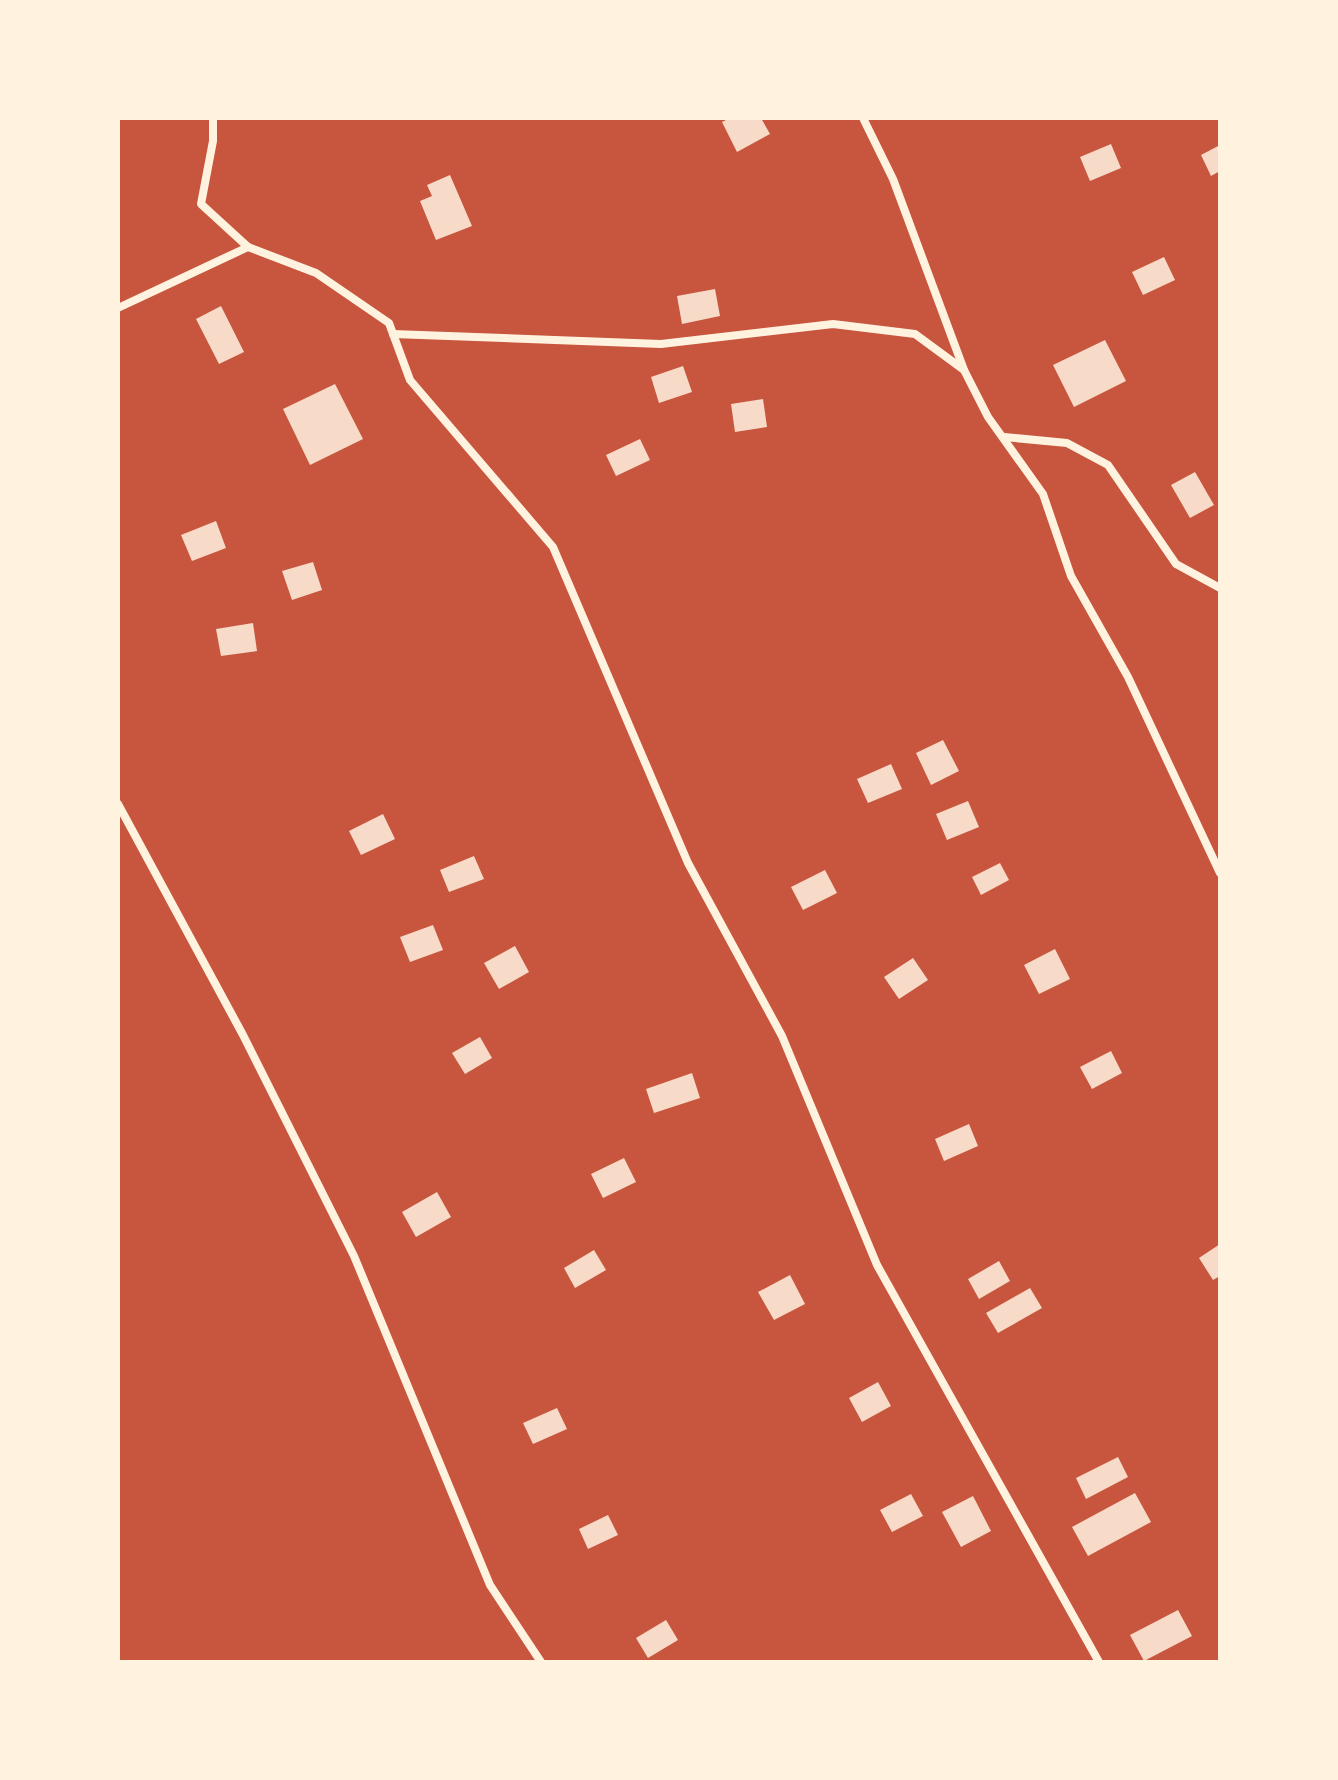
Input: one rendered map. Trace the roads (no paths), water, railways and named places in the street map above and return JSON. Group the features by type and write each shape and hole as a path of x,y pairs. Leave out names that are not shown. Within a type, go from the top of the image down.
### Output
{"lane":[{"path":"212,118 213,142 201,204 248,247 316,273 389,323 410,380 552,547 688,863 782,1036 877,1265 1100,1662"},
{"path":"863,118 893,178 964,370 1043,494 1072,576 1128,677 1220,872"},
{"path":"118,308 248,247"},
{"path":"393,334 661,344 833,324 916,334 964,370"},
{"path":"1004,437 1067,443 1108,465 1176,564 1220,588"},
{"path":"118,804 243,1035 354,1256 490,1584 541,1662"}]}
